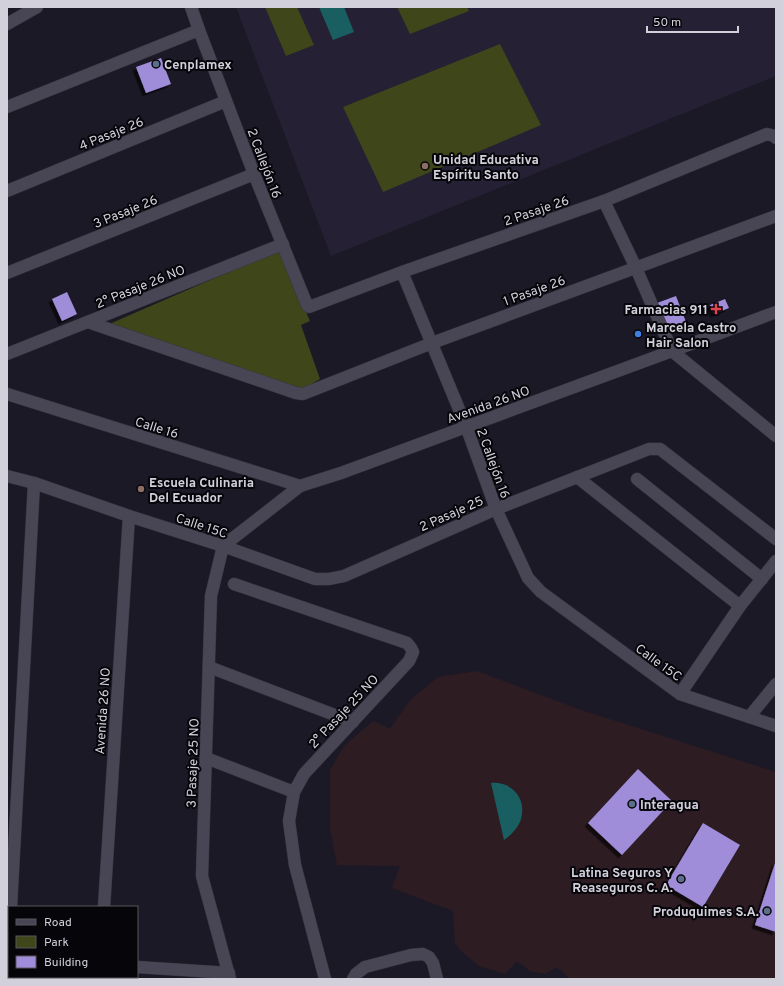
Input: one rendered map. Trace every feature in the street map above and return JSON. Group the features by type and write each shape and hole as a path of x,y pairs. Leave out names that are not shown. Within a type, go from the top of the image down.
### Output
{"street":[{"path":"7,24 37,7"},
{"name":"2 Callejón 16","path":"192,7 199,30 254,174 307,305"},
{"path":"7,106 199,30"},
{"name":"4 Pasaje 26","path":"7,191 226,101"},
{"name":"2 Pasaje 26","path":"307,305 311,307 402,272 604,201 767,134 775,137"},
{"name":"3 Pasaje 26","path":"7,273 254,174"},
{"path":"604,201 636,268 672,352 776,436"},
{"name":"1 Pasaje 26","path":"88,322 296,394 303,394 432,343 776,216"},
{"name":"2° Pasaje 26 NO","path":"7,354 283,244"},
{"name":"2 Callejón 16","path":"402,272 466,426 496,509 528,578 541,592"},
{"name":"Avenida 26 NO","path":"223,546 300,486 341,473 466,426 774,315"},
{"name":"Calle 16","path":"7,394 300,486"},
{"name":"2 Pasaje 25","path":"344,576 496,509 649,449 660,449 776,539"},
{"name":"Calle 15C","path":"7,476 34,483 129,516 223,546 315,579 329,579 344,576"},
{"path":"577,477 740,606"},
{"path":"636,479 762,579"},
{"path":"11,906 34,483"},
{"name":"Avenida 26 NO","path":"104,906 129,516"},
{"name":"3 Pasaje 25 NO","path":"223,546 211,596 202,876 229,976"},
{"path":"680,694 740,606 776,561"},
{"name":"2° Pasaje 25 NO","path":"234,584 407,643 413,652 409,661 304,774 294,792 289,821 295,865 325,979"},
{"name":"Calle 15C","path":"541,592 680,694 776,726"},
{"path":"209,667 352,722"},
{"path":"749,717 776,684"},
{"path":"206,758 294,792"},
{"path":"353,979 356,974 365,967 411,955 423,954 429,957 433,963 437,979"},
{"path":"139,971 229,976"}],"shaded area":[{"name":"Unidad Educativa Espíritu Santo","path":"236,7 776,7 776,76 331,256"},
{"path":"319,7 344,7 354,32 333,40"},
{"path":"477,671 581,710 776,772 776,979 570,979 557,967 545,974 530,971 517,961 505,974 479,966 461,951 455,943 453,911 392,888 400,866 337,865 330,828 330,770 344,746 373,721 390,729 410,700 438,677"},
{"path":"491,783 498,783 511,788 516,792 522,804 520,822 514,831 504,840"}],"green space":[{"path":"265,7 297,7 314,45 286,56"},
{"path":"397,7 467,7 469,11 410,34"},
{"path":"500,44 541,125 383,192 343,107"},
{"path":"279,250 310,321 301,325 320,379 303,389 107,325"}],"building":[{"path":"161,58 171,84 146,93 136,67"},
{"path":"67,292 77,314 62,321 52,299"},
{"path":"676,296 686,322 667,329 657,303"},
{"path":"725,299 729,308 714,314 710,305"},
{"path":"638,769 672,801 622,855 588,823"},
{"path":"703,823 740,845 703,907 666,885"},
{"path":"776,860 776,932 755,925"}],"place":[{"name":"Cenplamex","path":"156,64"},
{"name":"Unidad Educativa Espíritu Santo","path":"425,166"},
{"name":"Farmacias 911","path":"716,309"},
{"name":"Marcela Castro Hair Salon","path":"638,334"},
{"name":"Escuela Culinaria Del Ecuador","path":"141,489"},
{"name":"Interagua","path":"632,804"},
{"name":"Latina Seguros Y Reaseguros C. A.","path":"681,879"},
{"name":"Produquimes S.A.","path":"767,911"}]}
